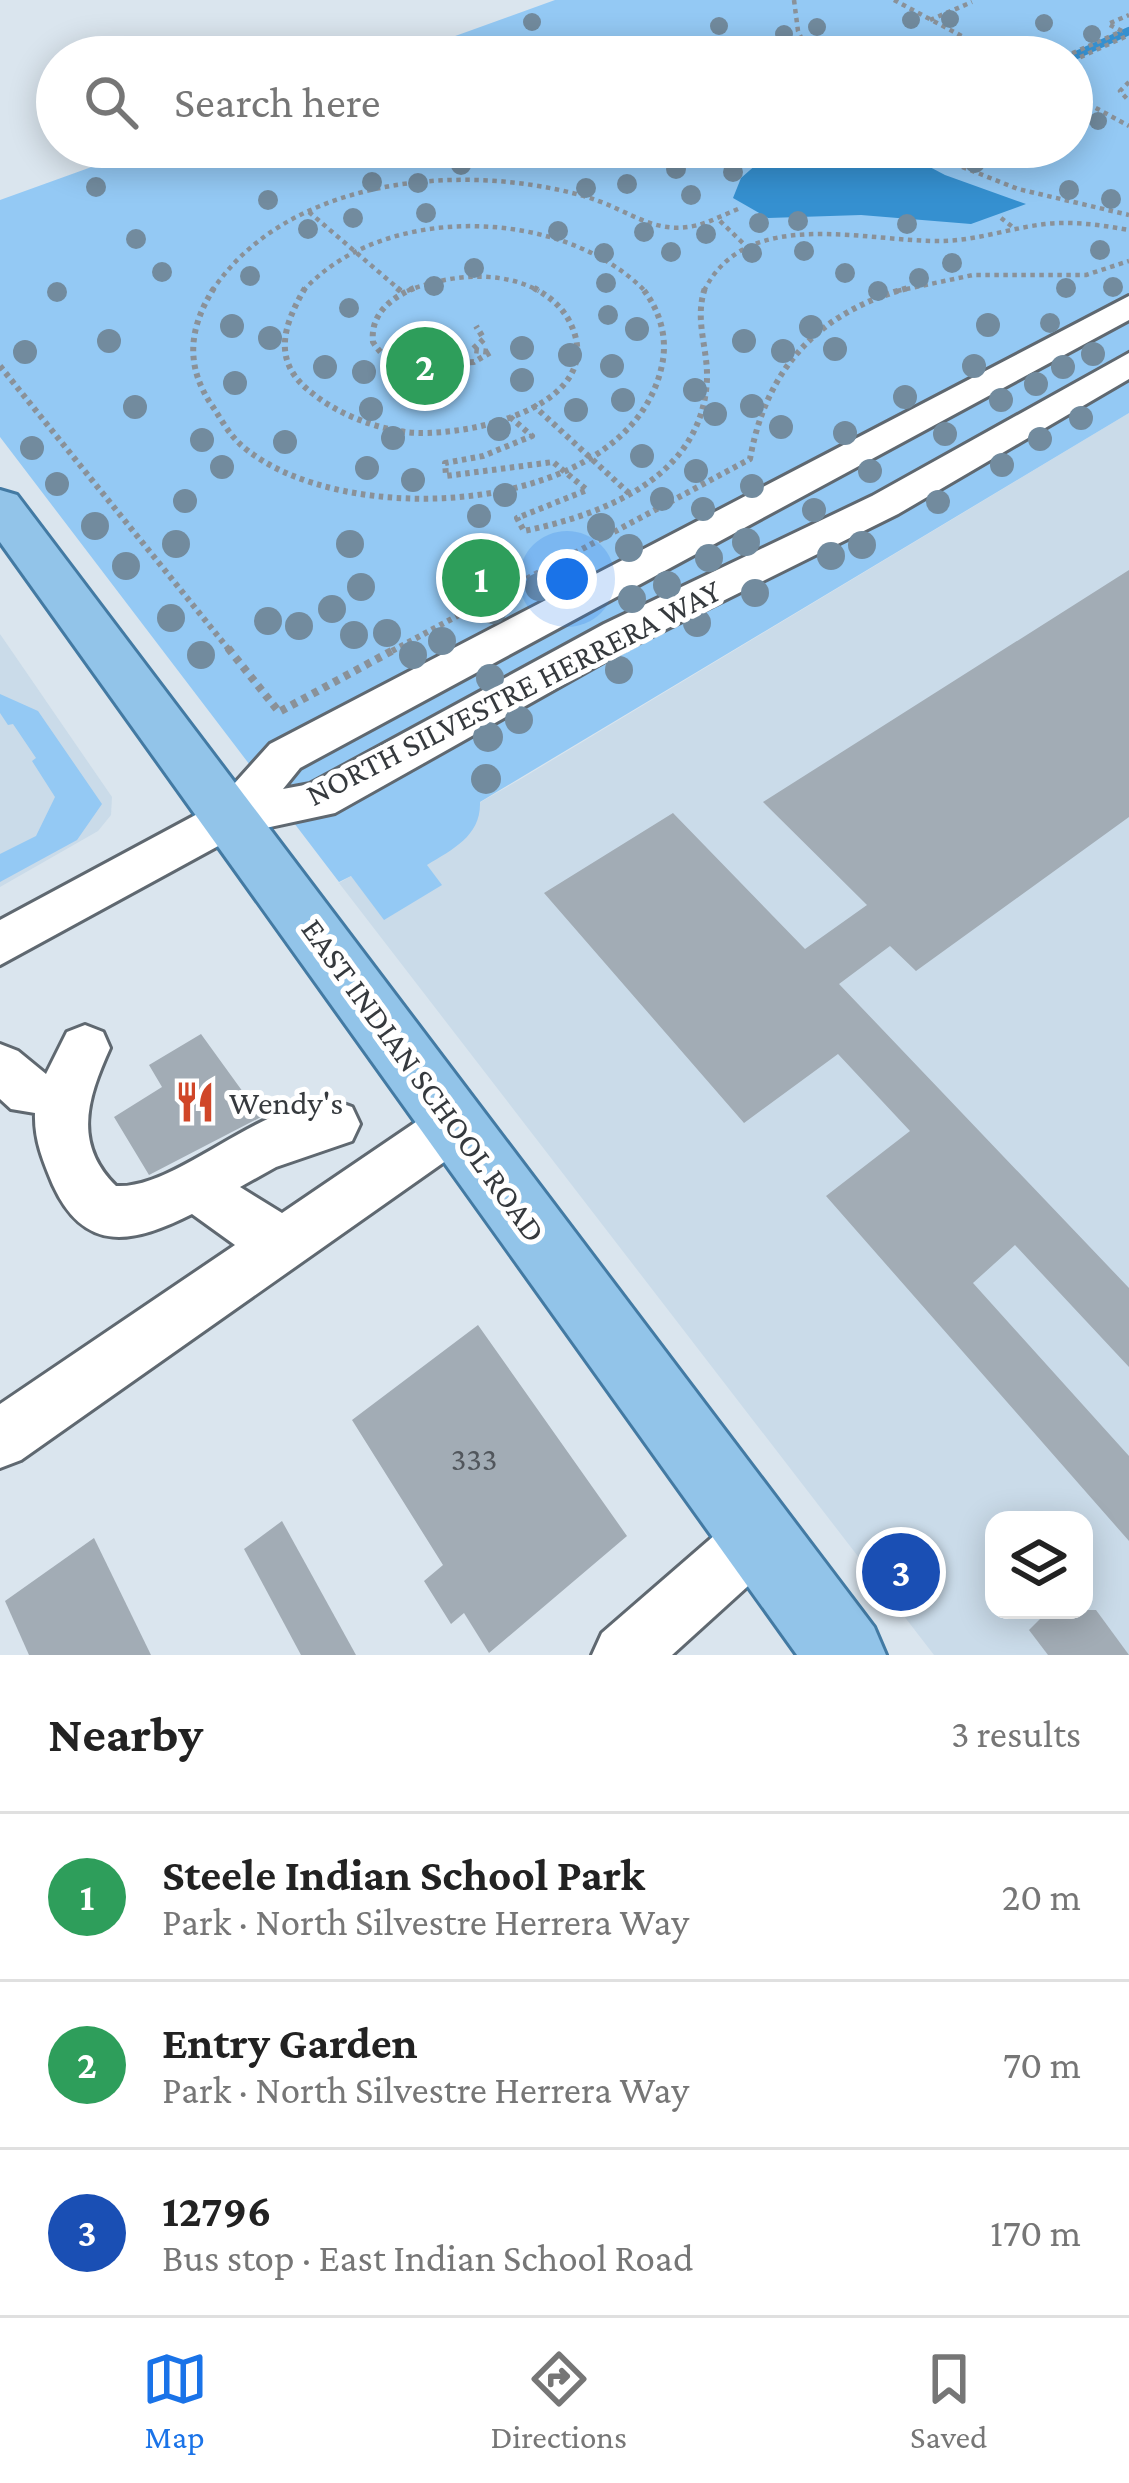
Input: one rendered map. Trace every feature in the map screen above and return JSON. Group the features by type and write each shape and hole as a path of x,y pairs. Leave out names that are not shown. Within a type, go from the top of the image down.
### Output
{"main road":[{"name":"EAST INDIAN SCHOOL ROAD","path":"0,507 846,1655"}],"street":[{"name":"NORTH SILVESTRE HERRERA WAY","path":"232,817 285,756 1129,306"},
{"name":"NORTH SILVESTRE HERRERA WAY","path":"232,817 319,800 618,635 885,505 1129,364"},
{"path":"0,944 232,817"},
{"path":"85,1048 68,1078 58,1127 94,1204 110,1212 141,1210 250,1153 334,1124"},
{"path":"0,1439 456,1124"},
{"path":"213,1200 281,1243"},
{"path":"623,1655 759,1537"}],"path":[{"path":"794,0 802,36"},
{"path":"894,0 961,36"},
{"path":"931,20 972,2"},
{"path":"1126,33 1108,24 1129,15"},
{"path":"1093,48 1126,33"},
{"path":"1129,82 1120,88 1129,101"},
{"path":"1093,106 1129,126"},
{"path":"1114,118 1129,110"},
{"path":"954,168 1052,200 1129,215"},
{"path":"476,326 484,339 472,350 491,352 474,362 454,363 456,371 401,366 380,351 370,325 375,315 403,293 438,280 482,276 522,285 561,307 575,331 574,372 533,406 510,417 458,434 408,434 369,427 327,408 300,386 284,356 285,322 306,286 353,253 419,232 504,228 576,246 626,272 652,300 666,332 664,372 621,435 587,456 507,490 425,500 321,481 241,447 192,369 193,332 211,291 236,263 278,228 309,212 377,192 476,181 585,196 668,231 685,231 738,209"},
{"path":"1097,224 1104,210"},
{"path":"309,212 403,293"},
{"path":"717,218 749,249"},
{"path":"1001,218 1015,230"},
{"path":"510,417 532,436 483,456 445,463 446,476 553,462 587,490 517,518 524,531 554,526 632,496 662,474 690,439 707,394 698,311 712,276 749,249 818,233 860,232 905,242 951,241 1054,223 1129,230"},
{"path":"0,366 279,712 750,458 758,414 777,377 806,338 841,316 887,295 953,278 1010,273 1077,278 1129,261"},
{"path":"533,406 632,496"}],"shaded area":[{"path":"555,0 1129,0 1129,413 480,802 471,833 427,865 442,885 384,920 351,876 339,882 0,437 0,200 89,168 1093,168 1093,36 455,36"},
{"path":"752,168 932,168 1026,204 971,224 861,215 768,218 733,198 741,178"},
{"path":"1129,413 1129,1655 934,1655 339,883"},
{"path":"0,634 112,797 111,815 98,831 0,887"},
{"path":"0,694 38,711 102,804 77,840 0,882 0,854 36,836 55,797 32,761 36,758 0,713"}],"building":[{"path":"1129,570 1129,817 916,971 890,946 839,984 1129,1288 1129,1367 1015,1245 973,1283 1129,1456 1129,1541 826,1196 910,1131 838,1054 744,1123 544,893 673,813 805,949 867,905 763,802"},
{"name":"Wendy's","path":"201,1034 261,1117 149,1175 114,1117 162,1087 149,1065"},
{"path":"478,1325 627,1536 489,1653 464,1613 451,1624 424,1581 443,1565 352,1420"},
{"path":"282,1521 356,1655 301,1655 244,1549"},
{"path":"94,1538 151,1655 29,1655 5,1601"},
{"path":"1096,1610 1129,1655 1048,1655 1029,1630 1040,1619 1093,1619"}],"waterway":[{"path":"1093,47 1129,31"}],"place":[{"name":"Entry Garden","path":"425,366"},
{"name":"Steele Indian School Park","path":"481,578"},
{"name":"Wendy's","path":"195,1102"},
{"name":"12796","path":"901,1572"}]}
